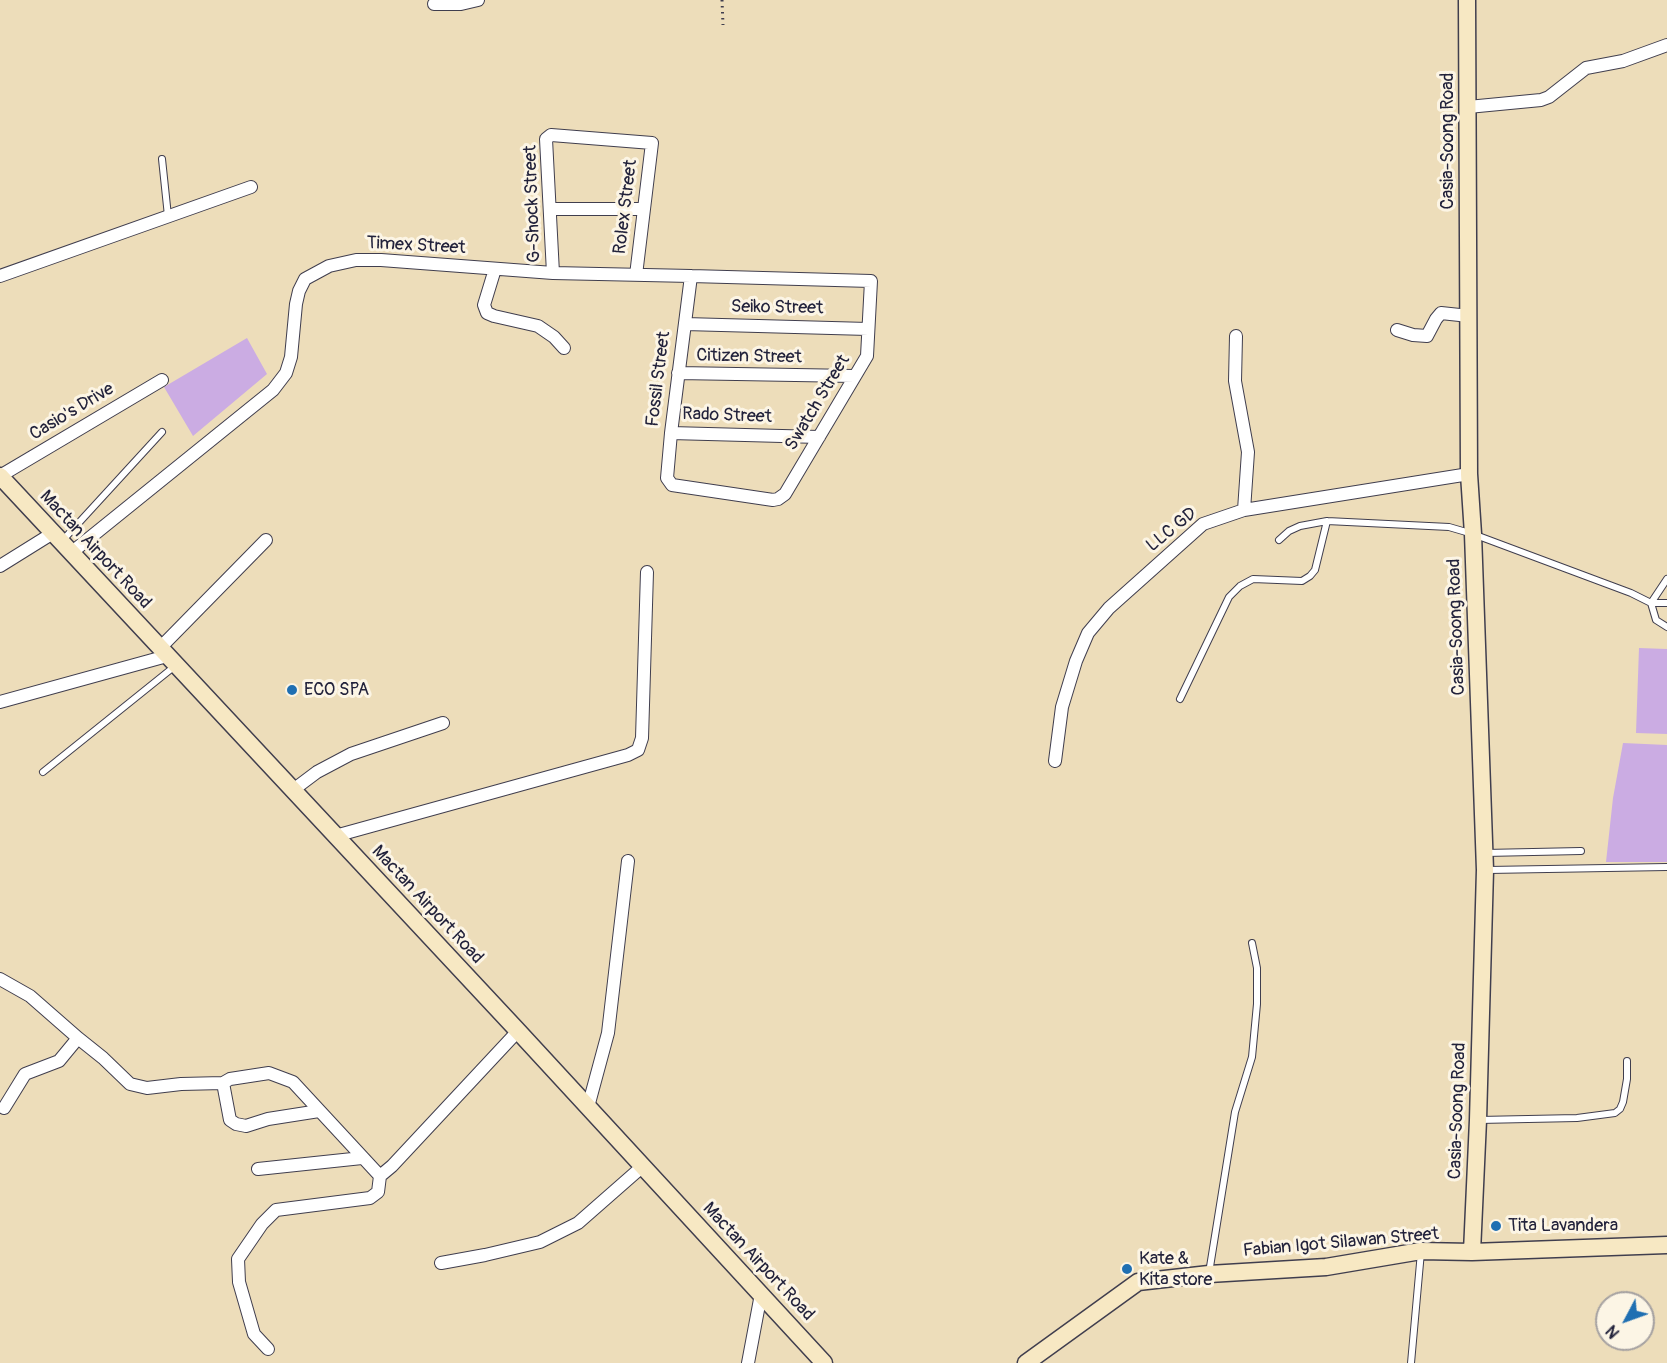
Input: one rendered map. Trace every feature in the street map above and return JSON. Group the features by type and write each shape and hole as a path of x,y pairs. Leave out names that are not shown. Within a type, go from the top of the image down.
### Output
{"street":[{"path":"434,4 461,4 478,0"},
{"name":"Casia-Soong Road","path":"1467,0 1469,474 1485,862 1472,1252"},
{"path":"1468,107 1541,100 1549,97 1586,68 1623,61 1667,45"},
{"name":"Rolex Street","path":"551,135 652,143 636,275"},
{"name":"G-Shock Street","path":"551,135 546,139 553,273"},
{"path":"0,276 251,187"},
{"path":"550,208 644,209"},
{"name":"Timex Street","path":"61,543 273,390 286,373 291,357 299,291 305,279 329,266 356,260 381,260 553,273 871,281"},
{"path":"495,269 484,305 487,313 538,326 554,337 564,348"},
{"name":"Fossil Street","path":"691,276 670,433 667,478 672,485 778,499"},
{"name":"Swatch Street","path":"778,499 785,494 867,356 871,281"},
{"path":"1397,330 1427,336 1441,313 1469,316"},
{"name":"Seiko Street","path":"685,324 868,329"},
{"path":"1236,336 1235,381 1248,453 1244,510"},
{"name":"Citizen Street","path":"678,373 855,376"},
{"name":"Casio's Drive","path":"0,476 162,380"},
{"name":"Rado Street","path":"670,433 819,437"},
{"name":"LLC GD","path":"1055,760 1062,707 1076,661 1088,633 1109,608 1203,524 1244,510 1469,474"},
{"name":"Mactan Airport Road","path":"0,476 824,1363"},
{"path":"0,702 168,657 266,540"},
{"path":"0,566 61,543"},
{"path":"335,836 628,755 638,750 642,738 647,572"},
{"path":"292,790 317,772 351,754 443,723"},
{"path":"588,1107 608,1033 628,861"},
{"path":"0,979 30,996 130,1084 138,1087 223,1083 230,1079 269,1073 292,1082 380,1176"},
{"path":"268,1349 254,1334 239,1282 238,1259 262,1224 276,1210 370,1198 378,1192 380,1176 518,1031"},
{"path":"4,1108 25,1074 59,1061 78,1038"},
{"path":"223,1083 230,1120 236,1124 246,1126 268,1119 319,1111"},
{"path":"258,1169 362,1158"},
{"path":"441,1263 540,1242 578,1223 643,1166"},
{"name":"Fabian Igot Silawan Street","path":"1026,1363 1138,1282 1209,1274 1326,1267 1421,1251 1472,1252 1667,1245"},
{"path":"748,1363 761,1294"}],"lane":[{"path":"162,159 168,216"},
{"path":"61,543 162,432"},
{"path":"1180,699 1230,597 1240,586 1253,579 1302,581 1310,576 1316,570 1327,521"},
{"path":"1278,540 1288,531 1300,526 1327,521 1449,527 1631,593 1651,603 1667,603"},
{"path":"1651,603 1667,579"},
{"path":"1651,603 1656,620 1667,627"},
{"path":"43,772 168,657"},
{"path":"1485,862 1581,851"},
{"path":"1485,862 1667,867"},
{"path":"1209,1274 1235,1112 1252,1056 1257,980 1252,943"},
{"path":"1478,1120 1577,1118 1615,1113 1623,1102 1627,1061"},
{"path":"1411,1363 1421,1251"}],"path":[{"path":"722,0 723,25"}],"building":[{"path":"247,338 267,374 193,436 164,387"},
{"path":"1639,648 1667,649 1667,734 1636,733"},
{"path":"1623,743 1667,745 1667,862 1606,862 1613,798"}],"place":[{"name":"ECO SPA","path":"292,690"},
{"name":"Tita Lavandera","path":"1496,1226"},
{"name":"Kate & Kita store","path":"1127,1269"}]}
